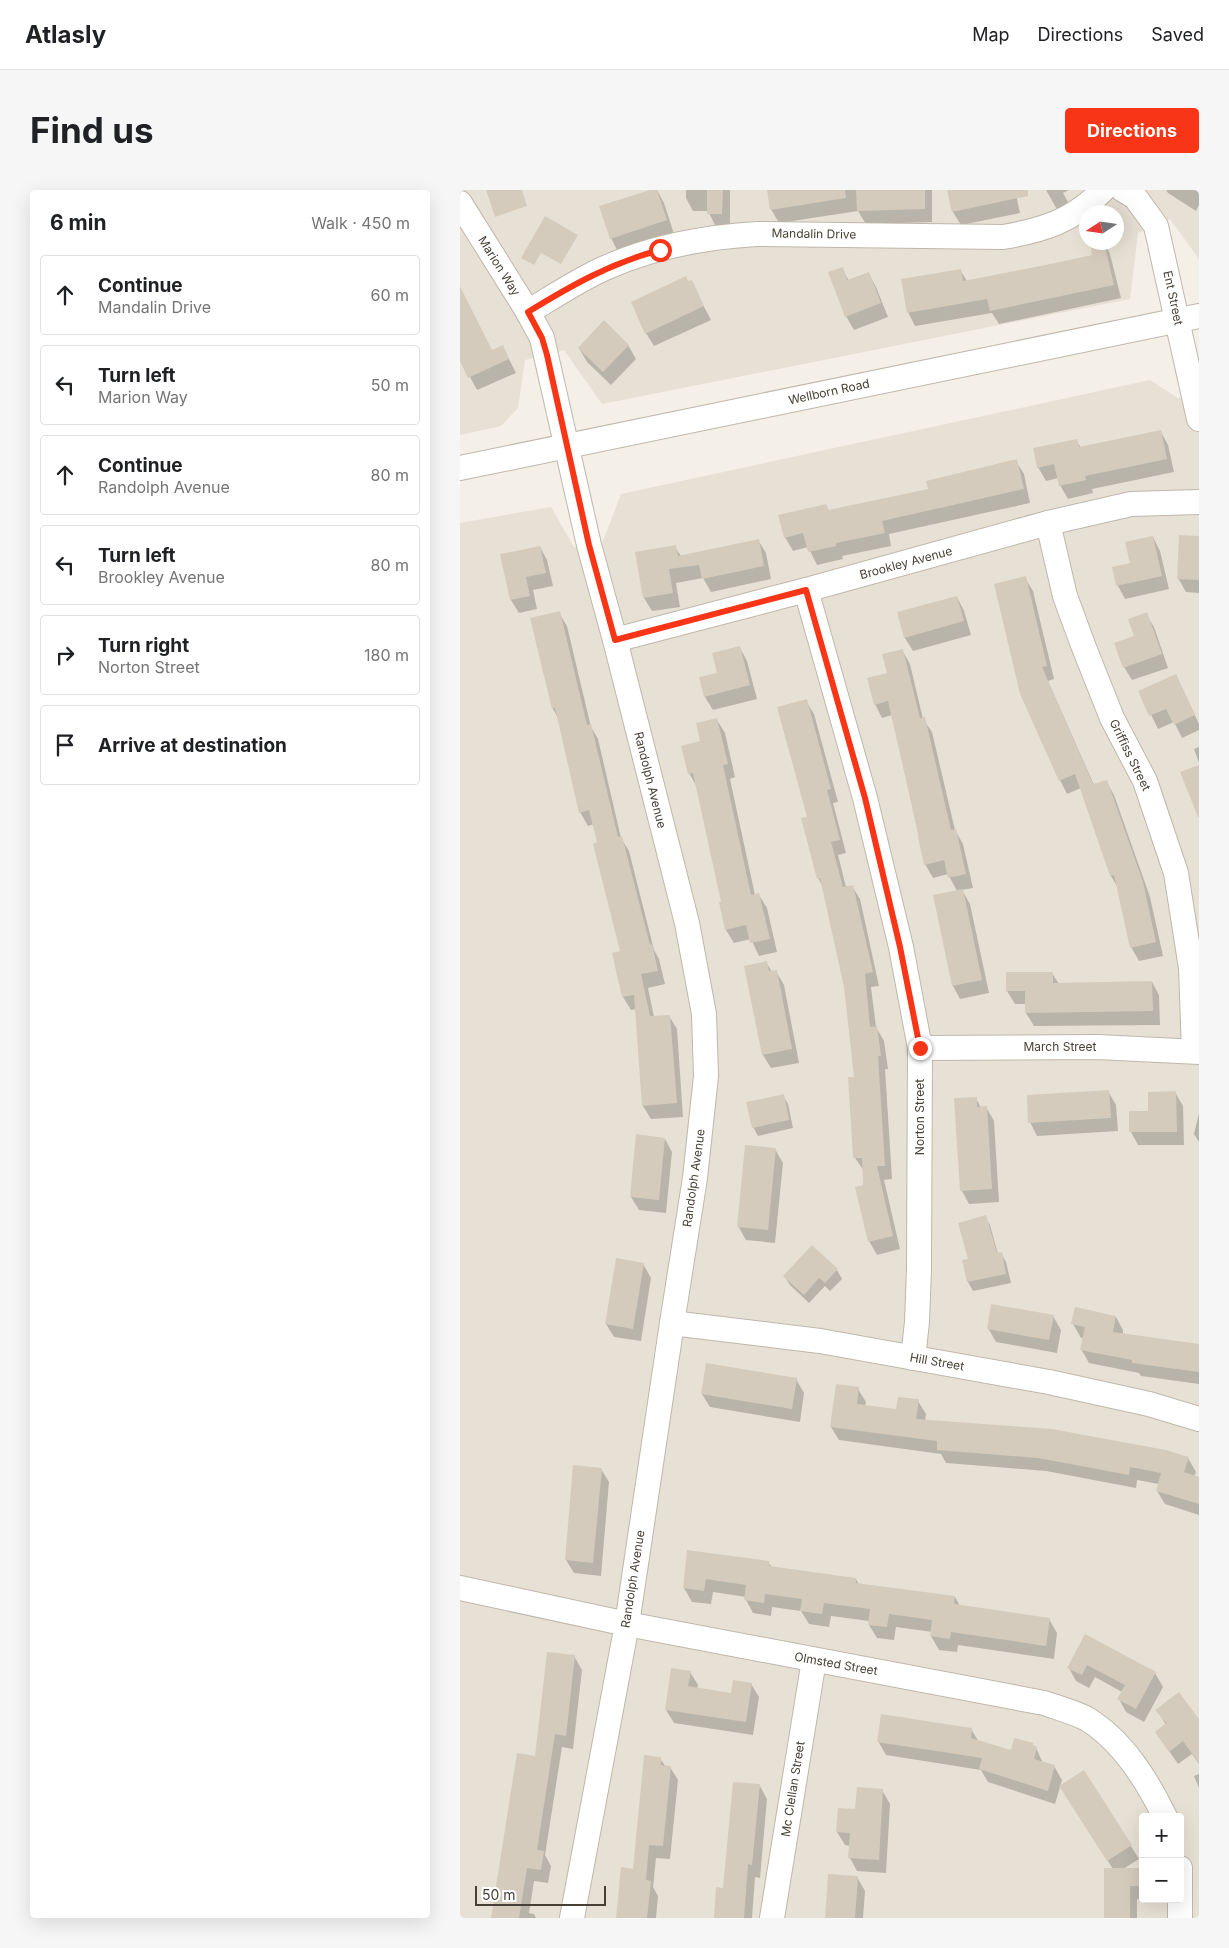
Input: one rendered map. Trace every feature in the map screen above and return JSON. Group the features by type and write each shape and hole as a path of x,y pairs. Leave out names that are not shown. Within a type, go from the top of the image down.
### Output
{"street":[{"name":"Mandalin Drive","path":"528,312 605,268 634,256 692,241 757,234 1003,237 1030,233 1049,227 1072,216 1103,190"},
{"name":"Ent Street","path":"1123,190 1135,197 1156,226 1188,318 1199,419"},
{"name":"Marion Way","path":"460,203 528,312 542,338 566,446"},
{"name":"Wellborn Road","path":"460,468 1188,318"},
{"name":"Randolph Avenue","path":"566,446 589,545 615,640 686,923 704,1014 706,1076 695,1178 627,1624 572,1918"},
{"name":"Brookley Avenue","path":"615,640 1048,524 1131,504 1199,502"},
{"name":"Griffiss Street","path":"1048,524 1065,596 1083,646 1112,718 1145,781 1176,873 1191,968 1196,1052"},
{"name":"Norton Street","path":"806,590 865,798 900,947 920,1048 919,1269 917,1322 913,1358"},
{"name":"March Street","path":"920,1048 1098,1047 1196,1052"},
{"name":"Hill Street","path":"672,1323 820,1341 1049,1382 1149,1404 1199,1419"},
{"name":"Olmsted Street","path":"460,1588 627,1624 1044,1703 1085,1718 1105,1732 1141,1774 1163,1813"},
{"name":"Mc Clellan Street","path":"772,1918 814,1660"},
{"path":"1180,1903 1180,1918"}],"shaded area":[{"path":"460,190 1199,190 1199,259 1170,219 1138,233 1130,299 602,404 564,350 525,360 518,408 501,426 460,435"},
{"path":"1150,380 1178,398 1199,395 1199,1918 460,1918 460,523 551,507 574,547 603,541 621,494"}],"building":[{"path":"486,190 522,190 527,206 495,217"},
{"path":"650,190 657,190 667,220 610,239 599,206"},
{"path":"707,190 723,190 722,214 707,214"},
{"path":"767,190 845,190 846,198 770,210"},
{"path":"856,190 925,190 925,209 857,211"},
{"path":"947,190 1028,190 1028,196 952,212"},
{"path":"545,216 578,235 561,264 541,253 534,265 521,258"},
{"path":"1091,250 1106,250 1114,285 990,311 987,299 907,313 901,279 961,269 963,281 1092,255"},
{"path":"843,267 847,280 869,272 881,303 845,317 828,272"},
{"path":"686,276 688,281 692,280 704,306 645,334 631,302"},
{"path":"460,287 492,350 503,345 509,359 468,378 460,361"},
{"path":"604,320 629,345 603,372 578,348"},
{"path":"1161,430 1167,459 1085,476 1086,480 1059,486 1054,464 1037,468 1033,448 1077,439 1079,447"},
{"path":"1017,459 1024,489 882,521 885,533 836,543 836,546 808,552 803,533 784,538 778,515 826,504 828,510 928,489 926,481"},
{"path":"1179,535 1199,536 1199,580 1177,579"},
{"path":"1153,536 1162,576 1116,586 1112,567 1130,563 1125,542"},
{"path":"759,539 764,566 702,579 699,565 669,569 673,593 643,598 635,552 676,545 678,556"},
{"path":"540,546 546,573 526,577 530,596 510,600 500,554"},
{"path":"1026,576 1047,666 1042,667 1093,784 1107,780 1143,882 1156,942 1130,948 1114,875 1110,876 1075,774 1059,781 1020,694 994,584"},
{"path":"957,596 964,621 904,638 897,612"},
{"path":"560,611 587,725 591,724 618,837 622,836 658,971 641,974 650,1016 670,1015 677,1103 642,1106 634,995 622,997 612,953 620,951 593,844 597,842 589,810 579,813 555,708 552,709 530,618"},
{"path":"1147,612 1162,654 1123,668 1114,643 1134,636 1128,619"},
{"path":"740,646 750,685 704,697 699,677 717,673 712,653"},
{"path":"903,649 920,718 925,717 951,830 956,829 966,874 948,878 944,860 924,865 888,701 874,705 867,678 887,673 882,654"},
{"path":"1176,674 1195,715 1174,725 1166,709 1149,716 1138,691"},
{"path":"807,699 831,789 827,790 840,840 831,842 843,887 853,885 873,972 865,974 870,1027 877,1026 881,1056 878,1056 885,1166 877,1166 893,1236 868,1242 855,1187 863,1185 862,1158 853,1158 848,1077 854,1077 844,987 820,878 817,879 801,818 807,817 777,707"},
{"path":"717,718 728,764 723,765 751,895 759,893 770,939 750,943 746,925 725,930 719,902 721,902 693,773 688,774 681,746 700,741 696,723"},
{"path":"1199,765 1199,817 1198,817 1180,772"},
{"path":"963,889 982,980 952,986 933,895"},
{"path":"767,961 769,971 777,970 792,1049 762,1055 744,966"},
{"path":"1006,972 1053,972 1053,983 1152,981 1153,1011 1025,1013 1025,991 1006,991"},
{"path":"1109,1090 1111,1118 1028,1123 1027,1095"},
{"path":"1176,1091 1177,1132 1129,1132 1129,1111 1148,1111 1148,1092"},
{"path":"784,1094 789,1120 752,1128 746,1102"},
{"path":"977,1097 977,1107 987,1106 992,1189 960,1191 954,1098"},
{"path":"636,1134 665,1138 659,1200 630,1197"},
{"path":"745,1145 776,1148 768,1230 737,1227"},
{"path":"986,1215 997,1253 1002,1252 1006,1274 967,1282 962,1260 968,1259 958,1223"},
{"path":"812,1245 838,1269 825,1283 819,1278 804,1295 783,1276"},
{"path":"616,1258 644,1263 633,1329 605,1324"},
{"path":"991,1304 1054,1315 1049,1340 987,1329"},
{"path":"1075,1307 1116,1316 1113,1332 1199,1344 1199,1372 1132,1363 1132,1360 1080,1350 1085,1327 1071,1324"},
{"path":"706,1363 797,1378 792,1409 701,1394"},
{"path":"836,1384 859,1387 857,1404 896,1409 898,1397 919,1399 916,1419 1052,1429 1166,1450 1189,1457 1184,1472 1199,1477 1199,1504 1156,1491 1161,1473 1130,1467 1129,1475 1038,1458 937,1450 937,1441 830,1427"},
{"path":"573,1465 602,1468 593,1563 565,1560"},
{"path":"687,1550 769,1561 769,1566 856,1578 856,1583 955,1596 954,1604 1050,1618 1046,1646 951,1632 950,1639 930,1636 932,1620 889,1614 887,1627 868,1625 870,1609 824,1603 822,1614 800,1611 802,1599 765,1594 764,1603 744,1600 746,1585 706,1579 704,1591 683,1588"},
{"path":"1085,1634 1156,1672 1136,1709 1117,1699 1125,1685 1087,1665 1082,1675 1067,1668"},
{"path":"547,1652 575,1655 566,1736 555,1734 537,1850 544,1851 541,1870 527,1868 519,1918 491,1918 517,1753 535,1756"},
{"path":"671,1668 691,1671 688,1686 731,1693 733,1680 752,1683 746,1722 665,1710"},
{"path":"1179,1692 1199,1719 1199,1763 1183,1741 1169,1752 1155,1732 1166,1723 1155,1710"},
{"path":"881,1714 972,1728 971,1738 1011,1750 1014,1738 1033,1743 1037,1747 1034,1759 1055,1765 1048,1791 979,1769 982,1758 877,1742"},
{"path":"644,1755 661,1757 661,1765 671,1766 663,1846 649,1845 646,1880 651,1881 647,1918 616,1918 621,1867 633,1869"},
{"path":"1084,1770 1132,1845 1107,1861 1059,1786"},
{"path":"733,1782 760,1784 752,1865 748,1864 744,1918 714,1918 716,1887 723,1888"},
{"path":"857,1787 883,1789 879,1860 848,1858 850,1833 836,1832 838,1808 855,1809"},
{"path":"1104,1868 1139,1868 1139,1886 1130,1886 1130,1918 1104,1918"},
{"path":"828,1874 858,1876 855,1918 825,1918"}],"route":[{"path":"660,250 634,256 605,268 528,312 542,338 547,355 589,545 615,640 806,590 865,798 900,947 920,1048"}]}
